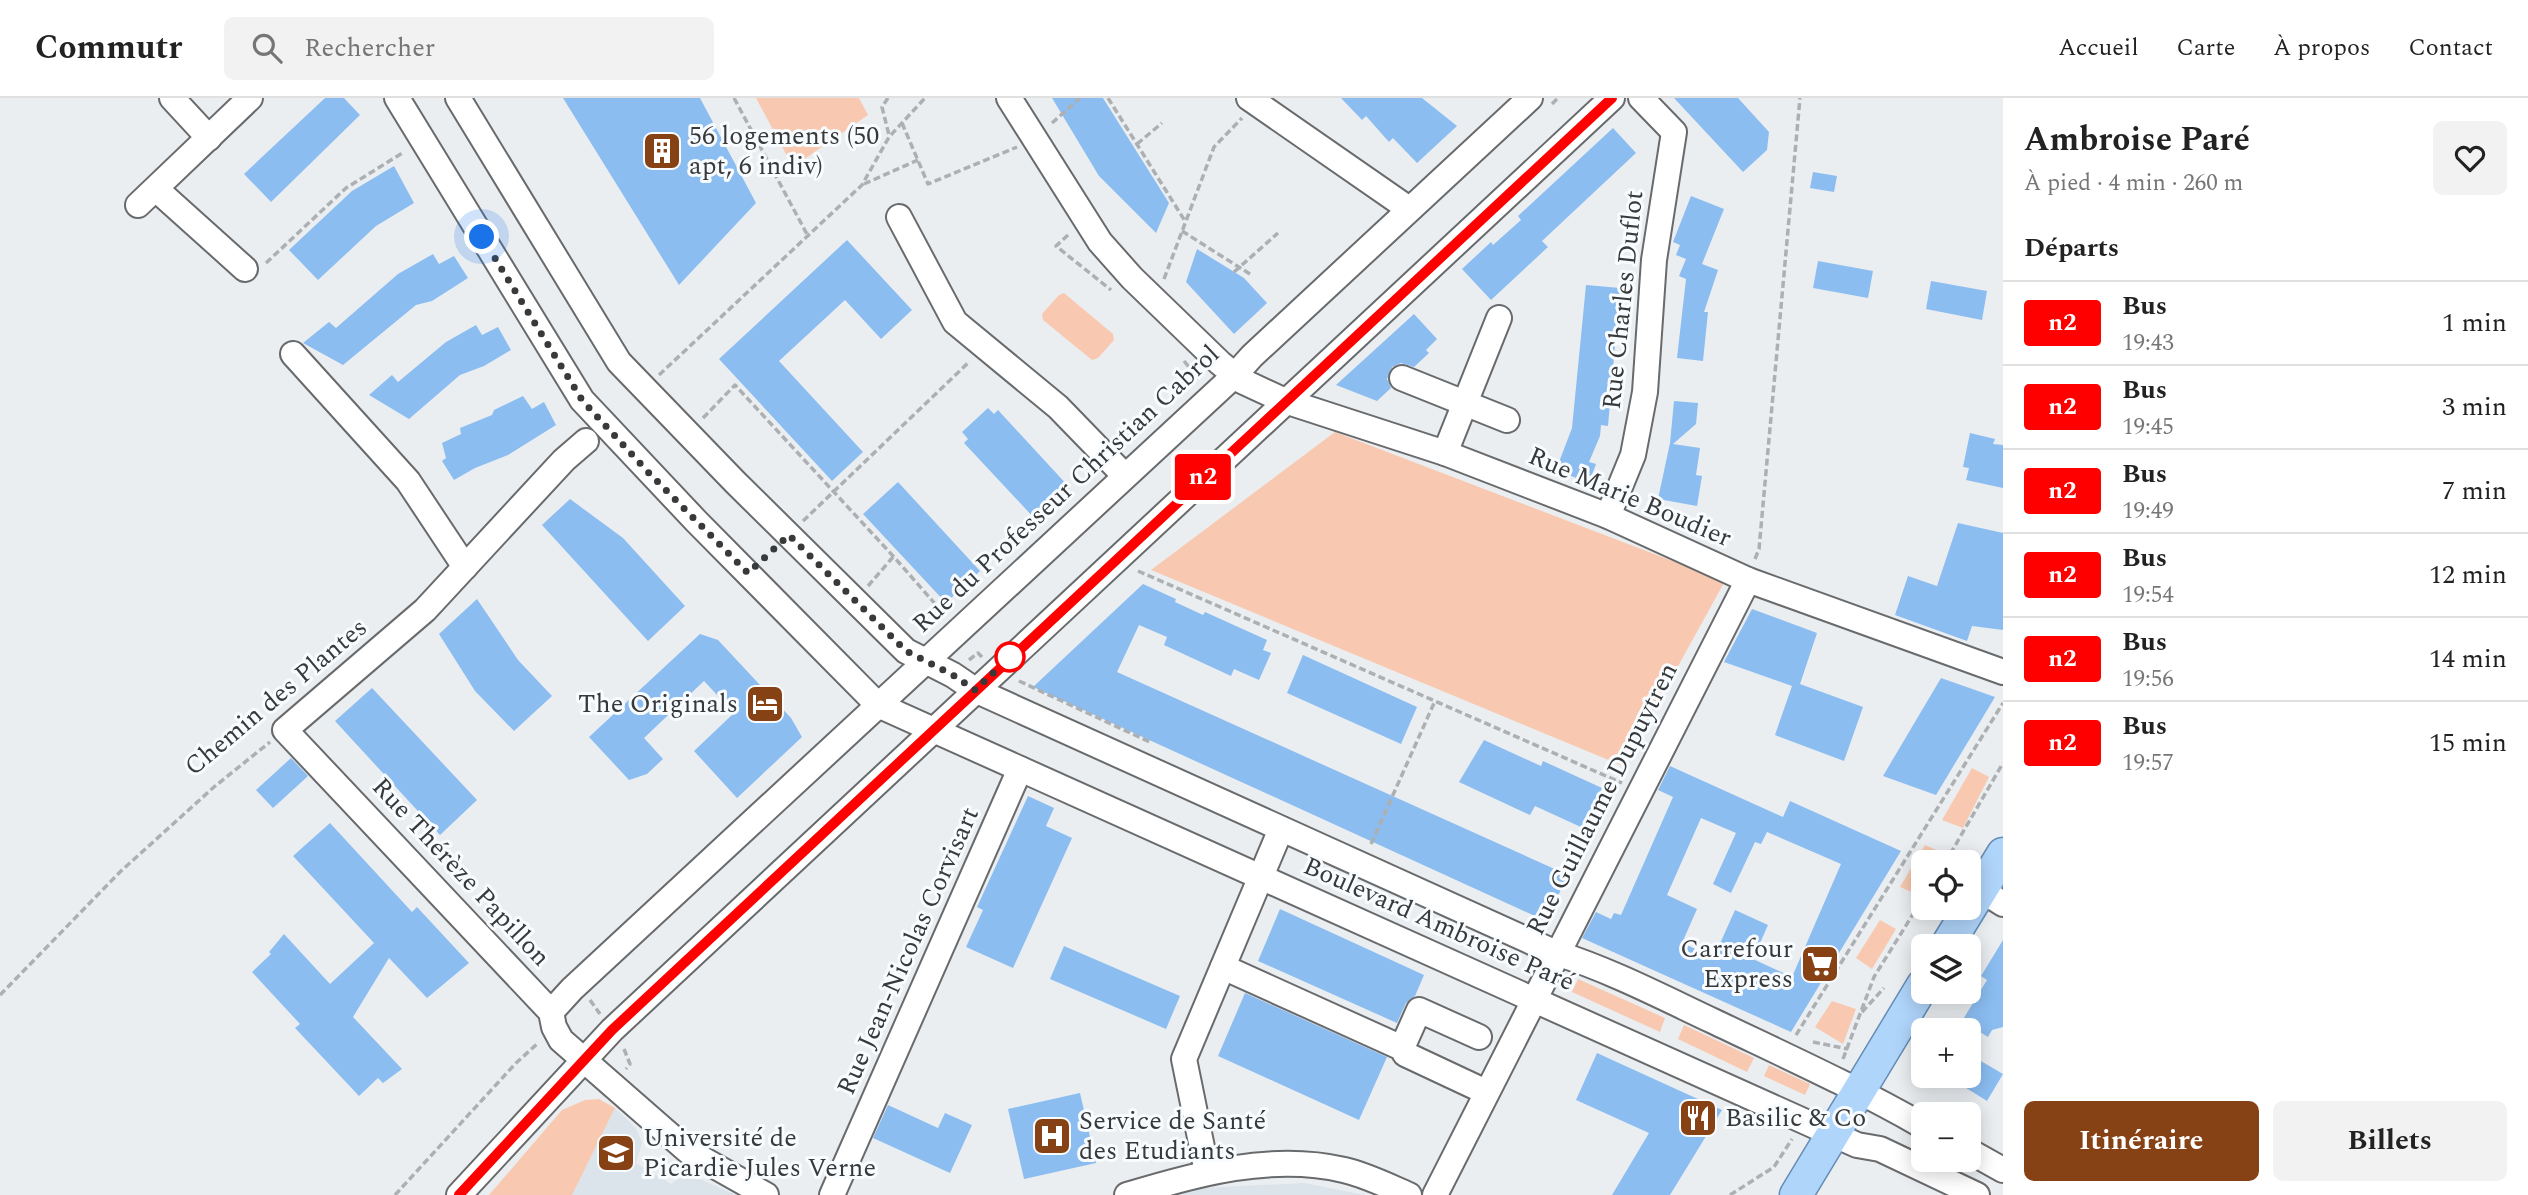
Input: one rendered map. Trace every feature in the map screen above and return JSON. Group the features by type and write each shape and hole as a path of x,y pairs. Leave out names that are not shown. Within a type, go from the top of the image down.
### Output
{"main road":[{"path":"1958,934 1992,897 2003,854"},
{"path":"1796,1195 1912,1004"}],"street":[{"path":"172,98 209,138"},
{"path":"244,269 147,197 250,98"},
{"path":"397,98 582,400 695,521 878,705"},
{"name":"Boulevard Ambroise Paré","path":"458,98 619,362 906,651 975,690 1556,953 1581,961 1861,1091 1911,1119"},
{"name":"Rue Marie Boudier","path":"1009,98 1028,141 1100,242 1156,301 1235,375 1256,388 1284,401 1445,453 1608,516 1748,580 2003,672"},
{"name":"Rue du Professeur Christian Cabrol","path":"554,1022 572,989 1530,98"},
{"path":"459,1195 583,1060 1284,401 1612,98"},
{"name":"Rue Charles Duflot","path":"1608,516 1633,455 1645,392 1654,260 1674,132 1641,98"},
{"path":"1253,101 1409,209"},
{"path":"899,217 955,322 1058,407 1124,475"},
{"path":"1445,453 1499,318"},
{"path":"293,354 408,481 465,567"},
{"path":"1402,378 1507,420"},
{"name":"Chemin des Plantes","path":"285,730 425,610 564,460 586,441"},
{"name":"Rue Guillaume Dupuytren","path":"1434,1195 1748,580"},
{"name":"Boulevard Ambroise Paré","path":"878,705 1834,1134 1857,1144 1880,1149 1977,1195"},
{"name":"Rue Thérèze Papillon","path":"285,730 554,1022 561,1040 688,1151 766,1195"},
{"name":"Rue Jean-Nicolas Corvisart","path":"832,1195 1020,769"},
{"path":"1207,1172 1184,1059 1281,829"},
{"path":"1223,967 1402,1048 1405,1054 1486,1092"},
{"path":"1402,1048 1419,1010 1479,1037"},
{"path":"1981,1158 2003,1170"},
{"path":"1127,1195 1207,1172 1250,1166 1315,1166 1345,1170 1409,1195"}],"path":[{"path":"734,98 808,236"},
{"path":"888,98 882,107 889,136"},
{"path":"863,185 889,136 925,98"},
{"path":"902,123 928,184 1028,141 1080,98"},
{"path":"1108,98 1185,222"},
{"path":"1748,580 1759,550 1800,98"},
{"path":"1156,301 1213,147 1253,101"},
{"path":"1137,144 1162,123"},
{"path":"244,269 251,277 346,188 406,151"},
{"path":"657,377 863,185 918,160"},
{"path":"1182,231 1253,276"},
{"path":"1234,272 1278,233"},
{"path":"789,535 985,346"},
{"path":"687,433 736,385 943,614 953,605"},
{"path":"1135,569 1640,790"},
{"path":"1370,846 1435,701"},
{"path":"1767,1047 1774,1034 1794,1039 2003,703"},
{"name":"Chemin des Plantes","path":"0,995 121,871 214,786 285,730"},
{"path":"1953,850 2003,763"},
{"path":"1884,988 1861,1013 1874,976 1911,917"},
{"path":"395,1195 516,1063 542,1039 554,1022"},
{"path":"1807,1041 1848,1049"}],"shaded area":[{"path":"756,98 859,98 868,115 793,167"},
{"path":"1064,293 1113,334 1114,340 1098,358 1092,360 1043,320 1042,314"},
{"path":"1335,432 1725,581 1623,766 1151,570"},
{"path":"1972,768 1989,777 1963,828 1942,820"},
{"path":"1925,845 1936,850 1922,850"},
{"path":"1911,869 1911,892 1900,887"},
{"path":"1880,920 1896,929 1872,969 1856,958"},
{"path":"1578,979 1665,1018 1660,1032 1572,992"},
{"path":"1832,1001 1856,1009 1843,1044 1815,1027"},
{"path":"1684,1025 1754,1058 1747,1072 1678,1039"},
{"path":"1769,1065 1810,1084 1805,1095 1764,1076"},
{"path":"599,1099 615,1108 572,1195 489,1195 562,1110 585,1100"},
{"name":"Université de Picardie Jules Verne","path":"615,1108 636,1128 642,1143 636,1163 671,1184 683,1176 700,1179 736,1195 572,1195"},
{"path":"1304,1183 1365,1195 1182,1195 1200,1188"}],"building":[{"path":"325,98 344,98 360,115 271,202 244,174"},
{"name":"56 logements (50 apt, 6 indiv)","path":"563,98 700,98 756,203 679,285"},
{"path":"1052,98 1103,98 1169,203 1156,233 1099,176"},
{"path":"1341,98 1422,98 1457,126 1417,163 1393,138 1389,142 1366,116 1362,120"},
{"path":"1674,98 1738,98 1769,132 1767,150 1743,172"},
{"path":"1613,128 1636,153 1542,241 1548,247 1491,300 1462,269 1491,242 1493,245 1521,220 1518,216"},
{"path":"394,166 414,203 376,226 318,280 289,250 352,191"},
{"path":"1813,172 1837,176 1834,192 1810,188"},
{"path":"1691,196 1724,209 1702,264 1718,270 1704,312 1708,312 1703,361 1677,358 1686,279 1679,276 1686,259 1676,255 1680,245 1673,242"},
{"path":"847,240 912,310 881,339 845,300 779,361 863,452 832,481 719,359"},
{"path":"1197,249 1244,278 1267,303 1234,334 1186,282"},
{"path":"433,254 439,264 454,256 468,278 432,301 416,305 343,365 303,343 329,322 336,328 398,274"},
{"path":"1818,261 1873,271 1868,298 1813,288"},
{"path":"1931,281 1987,291 1982,320 1926,309"},
{"path":"1586,285 1620,288 1608,426 1601,425 1600,436 1589,462 1596,464 1589,483 1556,470 1572,428"},
{"path":"1414,314 1437,339 1426,350 1429,353 1414,367 1401,363 1392,367 1387,379 1391,388 1377,401 1336,385"},
{"path":"476,325 482,335 498,327 511,350 484,366 460,375 409,419 369,395 392,375 398,382 446,342"},
{"path":"523,396 532,409 544,402 556,425 508,455 454,480 442,461 446,458 442,443 461,434 460,428 492,415 494,410"},
{"path":"1674,401 1698,403 1696,424 1673,444 1700,448 1696,475 1702,476 1697,506 1658,499 1670,443"},
{"path":"988,408 994,414 998,410 1070,488 1036,520 964,443 968,439 962,432"},
{"path":"1970,433 1995,439 1993,444 2003,445 2003,488 1966,480 1969,468 1963,467"},
{"path":"898,482 980,571 946,603 863,514"},
{"path":"570,499 623,538 685,606 648,641 542,525"},
{"path":"1958,523 2003,533 2003,630 1972,626 1967,641 1895,615 1908,576 1937,586"},
{"path":"1143,584 1203,615 1205,612 1267,640 1263,650 1271,653 1259,680 1234,669 1231,676 1164,645 1167,637 1139,625 1117,672 1568,875 1546,921 1033,687"},
{"path":"477,599 518,660 552,696 514,731 475,691 439,634"},
{"path":"1752,609 1817,633 1800,684 1863,707 1844,761 1775,735 1792,686 1724,662"},
{"path":"700,634 718,640 791,718 802,737 737,798 694,751 734,713 704,681 644,738 663,759 647,774 629,780 589,737"},
{"path":"1303,655 1417,707 1401,744 1287,693"},
{"path":"1941,678 1995,697 1936,795 1883,776"},
{"path":"372,688 477,800 440,835 335,721"},
{"path":"1484,740 1541,766 1543,761 1602,788 1583,828 1535,806 1530,815 1459,782"},
{"path":"291,758 308,776 273,808 256,790"},
{"path":"1670,766 1783,817 1790,801 1901,851 1791,1032 1582,938 1596,912 1611,919 1614,913 1621,915 1673,797 1658,790","holes":["1701,818 1736,833 1713,884 1731,893 1755,842 1761,844 1767,832 1841,864 1792,977 1753,959 1768,925 1735,910 1714,957 1682,943 1697,909 1667,895"]},
{"path":"1028,796 1054,808 1046,826 1072,838 1013,968 966,947 983,910 977,907"},
{"path":"330,823 412,912 417,907 469,963 427,998 389,958 353,1017 402,1069 383,1083 378,1078 359,1096 295,1028 300,1024 252,972 271,954 269,952 284,934 330,984 374,943 293,856"},
{"path":"1280,909 1424,975 1415,996 1406,1003 1397,1023 1258,961"},
{"path":"2003,940 2003,1027 1992,1030 1988,1037 1981,1033 1981,1018 1964,1018 1972,1004 1981,1004 1981,990 1987,980 1981,976"},
{"path":"1064,946 1180,996 1166,1029 1050,979"},
{"path":"1245,993 1387,1057 1359,1120 1218,1056"},
{"path":"1597,1053 1722,1110 1670,1195 1612,1195 1649,1133 1576,1100"},
{"path":"1981,1061 2003,1074 1987,1101 1966,1088 1981,1088"},
{"name":"Service de Santé des Etudiants","path":"1080,1093 1096,1163 1024,1179 1008,1109"},
{"path":"888,1105 938,1128 945,1113 972,1125 950,1173 873,1138"}],"bus line":[{"name":"n2","path":"459,1195 612,1030 1612,98"}],"place":[{"name":"56 logements (50 apt, 6 indiv)","path":"662,151"},
{"name":"The Originals","path":"765,704"},
{"name":"Carrefour Express","path":"1820,964"},
{"name":"Basilic & Co","path":"1698,1118"},
{"name":"Service de Santé des Etudiants","path":"1052,1136"},
{"name":"Université de Picardie Jules Verne","path":"616,1153"}],"route":[{"path":"482,237 582,400 695,521 748,573 789,535 906,651 953,675 975,690 1010,657"}]}
